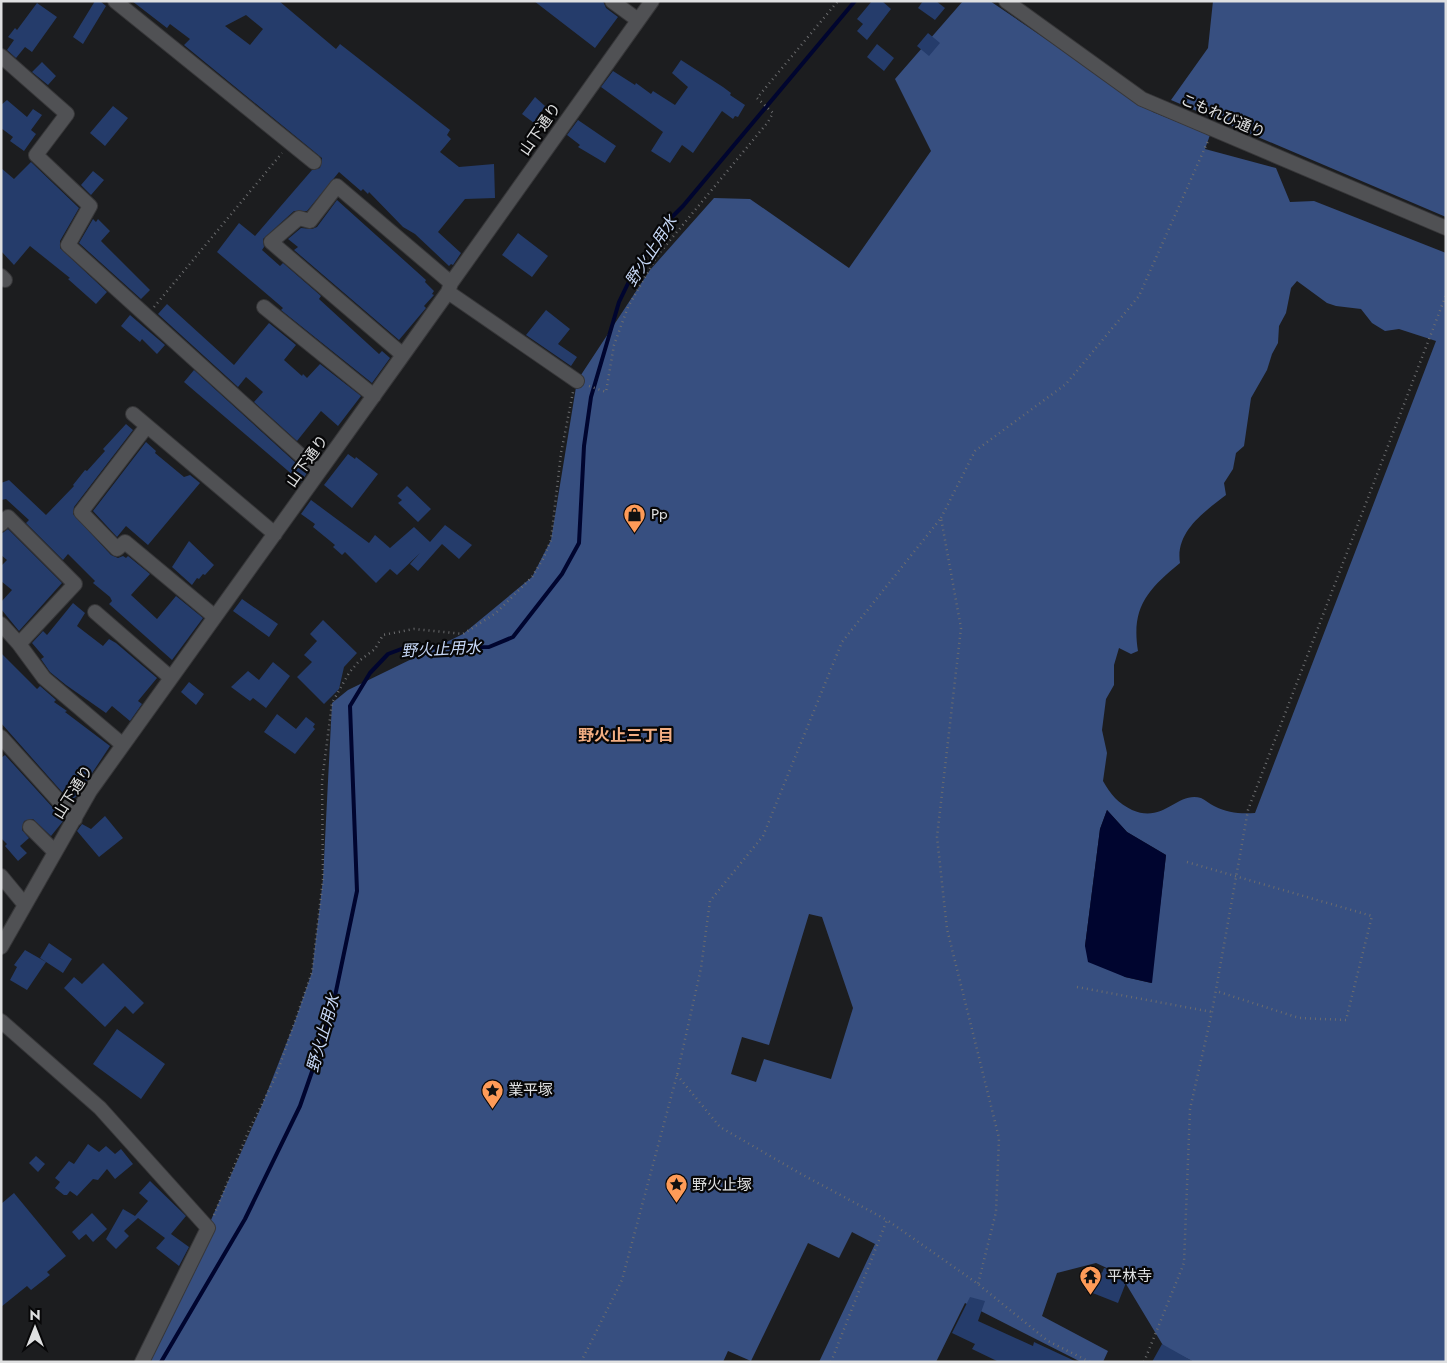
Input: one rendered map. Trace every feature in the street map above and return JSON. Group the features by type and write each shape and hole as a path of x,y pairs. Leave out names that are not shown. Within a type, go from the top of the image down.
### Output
{"street":[{"path":"115,1 314,162"},
{"path":"612,1 638,20"},
{"name":"山下通り","path":"1,947 90,791 374,396 652,1"},
{"name":"こもれび通り","path":"1006,1 1142,99 1446,228"},
{"path":"1,56 67,114 36,156 90,206 68,245 319,472"},
{"path":"403,355 271,242 299,218 310,221 338,186 449,288 577,381"},
{"path":"264,307 374,396"},
{"path":"133,414 275,534"},
{"path":"147,426 81,512 117,549 125,542 215,617"},
{"path":"1,524 8,517 74,584 19,644"},
{"path":"95,612 171,678"},
{"path":"1,624 19,644 44,678 123,745"},
{"path":"1,737 74,818"},
{"path":"30,827 56,852"},
{"path":"1,876 25,905"},
{"path":"1,1022 100,1108 208,1228 142,1362"}],"path":[{"path":"208,1228 249,1130 276,1076 312,972 323,879 322,781 332,703 349,673 359,661 375,649 383,635 414,629 463,634 496,613 532,577 552,540 561,453 568,412 577,381 606,392 614,345 628,307 656,256 773,113 757,98 838,1"},
{"path":"581,1362 622,1280 677,1075 702,968 710,901 762,836 842,642 942,518 975,451 1066,384 1139,296 1213,129"},
{"path":"146,316 166,295 290,143"},
{"path":"1144,1362 1184,1263 1190,1109 1212,1012 1248,810 1446,295"},
{"path":"942,518 961,628 937,837 947,930 999,1138 996,1212 978,1284"},
{"path":"1187,862 1372,916 1346,1020 1299,1018 1216,991"},
{"path":"1077,987 1212,1012"},
{"path":"677,1075 720,1127 803,1176 887,1220 978,1284 1048,1341 1090,1362"},
{"path":"831,1362 887,1220"}],"shaded area":[{"path":"963,1 990,1 1153,112 1210,135 1205,149 1276,168 1290,202 1314,201 1446,253 1446,1362 1194,1362 1164,1347 1120,1274 1096,1263 1057,1273 1042,1316 1108,1351 1103,1362 1081,1362 965,1303 936,1362 819,1362 875,1244 852,1232 839,1258 808,1243 751,1361 728,1351 723,1362 148,1362 262,1105 312,972 323,879 332,703 348,690 463,634 532,577 551,540 577,381 650,270 714,198 750,199 849,268 931,151 895,79","holes":["1297,281 1327,303 1361,309 1372,323 1385,331 1399,329 1436,341 1255,813 1229,812 1201,798 1192,797 1162,811 1153,813 1132,810 1115,798 1103,781 1107,753 1102,730 1106,699 1114,685 1114,665 1119,648 1131,654 1138,651 1137,623 1144,601 1150,591 1180,563 1182,542 1193,524 1226,495 1224,483 1233,469 1236,453 1244,446 1251,398 1267,370 1278,343 1279,326 1286,313 1291,288","1107,810 1127,832 1166,855 1151,983 1125,977 1085,946 1100,829","809,914 822,917 853,1008 831,1079 764,1059 756,1082 731,1074 742,1037 769,1045"]},
{"path":"1213,1 1446,1 1446,217 1171,100 1208,48"},
{"path":"1107,810 1127,832 1166,855 1152,983 1125,977 1088,962 1085,946 1100,829"}],"building":[{"path":"95,1 100,1 106,6 83,44 73,37"},
{"path":"132,1 279,1 336,49 340,44 450,130 447,135 451,139 440,152 459,167 494,164 495,198 465,199 438,232 461,253 453,265 449,266 415,234 403,227 369,192 368,194 363,189 361,191 339,172 307,211 294,211 263,239 264,247 262,250 280,266 283,263 321,296 319,299 379,354 382,351 390,358 372,383 281,310 283,308 217,252 239,223 255,236 312,170 320,168 322,158 184,45 190,39 170,24 167,28","holes":["246,15 263,29 250,45 225,26"]},
{"path":"534,1 603,1 606,8 618,17 595,48"},
{"path":"872,1 882,1 891,9 867,40 857,31 863,24 857,19"},
{"path":"923,1 936,1 945,8 935,20 918,8"},
{"path":"37,3 57,17 32,52 25,47 16,58 7,50 14,40 8,37 15,28 17,30"},
{"path":"928,33 940,43 929,56 917,46"},
{"path":"877,44 894,58 884,71 867,57"},
{"path":"681,60 723,87 731,93 730,95 745,105 738,117 735,116 733,119 722,111 693,153 682,145 670,163 651,151 663,132 601,87 613,71 635,85 636,83 651,94 653,91 675,105 688,87 672,73"},
{"path":"42,62 56,76 48,85 32,72"},
{"path":"535,97 545,106 534,123 522,114"},
{"path":"7,100 27,117 33,109 42,115 31,130 36,134 24,151 10,141 13,137 1,128 1,105"},
{"path":"113,106 128,118 105,146 90,133"},
{"path":"578,120 616,146 605,163 578,147 580,145 567,135"},
{"path":"31,162 79,208 60,241 60,248 107,292 96,304 68,279 70,278 30,246 14,265 1,251 1,168 14,179"},
{"path":"93,171 104,180 91,195 81,185"},
{"path":"337,200 426,280 425,282 434,291 432,294 434,295 424,306 426,308 399,340 294,250 298,247 288,239 301,228 312,229 317,227"},
{"path":"93,219 96,222 98,219 110,231 101,241 150,290 141,299 79,243"},
{"path":"518,233 548,256 532,277 502,255"},
{"path":"167,304 234,365 269,323 296,345 284,360 302,376 303,374 307,378 320,364 361,396 338,426 321,411 297,441 254,402 263,392 246,377 238,387 158,314"},
{"path":"546,310 570,329 558,344 577,357 571,366 526,335"},
{"path":"130,315 165,345 157,354 142,339 140,342 121,326"},
{"path":"194,370 307,473 301,482 184,382"},
{"path":"126,424 133,430 74,507 73,514 111,555 118,558 123,556 126,558 128,556 150,574 131,595 157,619 176,596 203,618 172,660 109,604 112,601 110,597 93,583 95,581 68,554 63,560 26,523 29,520 6,499 1,500 1,483 9,480 46,515 74,486 85,470 87,471 105,451 103,449"},
{"path":"146,442 156,451 155,453 184,477 190,475 200,483 148,545 126,526 117,537 93,511"},
{"path":"348,454 355,459 356,457 378,474 352,508 324,485"},
{"path":"407,486 431,509 418,522 398,503 402,500 397,496"},
{"path":"311,500 369,543 375,535 390,548 414,527 430,542 445,525 472,545 459,559 442,544 418,571 410,564 420,553 397,575 390,569 376,583 345,552 342,555 333,547 335,545 313,527 315,524 301,514"},
{"path":"8,529 62,583 19,631 1,609 1,602 12,590 1,581 1,566 7,560 1,555 1,534"},
{"path":"189,541 214,565 205,575 203,574 199,579 197,578 192,585 172,567"},
{"path":"242,599 278,624 269,637 233,611"},
{"path":"73,603 85,613 77,626 103,646 109,639 116,643 157,678 138,701 142,704 130,721 112,706 106,713 66,685 50,672 41,659 44,657 32,643 43,631 47,635"},
{"path":"323,620 357,653 344,667 339,689 324,704 297,677 312,662 304,655 317,641 310,634"},
{"path":"1,653 37,689 40,686 56,700 54,702 67,711 65,712 110,746 77,796 70,801 1,723"},
{"path":"273,662 290,676 266,708 253,698 250,701 231,687 248,671 259,680"},
{"path":"189,682 204,694 196,705 181,692"},
{"path":"277,714 296,729 306,717 315,724 313,727 315,729 295,754 264,732"},
{"path":"5,755 64,820 51,836 33,819 24,821 22,830 29,838 20,846 27,853 18,861 5,846 7,844 1,838 1,758"},
{"path":"105,816 123,838 99,857 77,831 82,824 91,829"},
{"path":"49,943 72,959 63,973 40,958"},
{"path":"25,950 46,962 27,990 10,980 17,967 14,965"},
{"path":"103,963 144,1003 133,1014 125,1006 105,1027 64,988 74,977 82,984"},
{"path":"117,1029 165,1064 141,1099 93,1064"},
{"path":"88,1144 99,1152 106,1146 115,1154 121,1149 133,1164 115,1179 107,1169 98,1180 93,1179 77,1196 70,1191 67,1195 64,1195 55,1188 60,1182 55,1178 69,1161 74,1164"},
{"path":"36,1156 45,1164 38,1172 29,1163"},
{"path":"150,1181 186,1216 171,1234 189,1247 179,1266 156,1248 165,1238 138,1218 124,1231 129,1236 116,1249 106,1239 123,1209 135,1216 148,1201 139,1193"},
{"path":"14,1193 66,1256 47,1272 50,1275 31,1290 27,1286 1,1307 1,1204"},
{"path":"92,1213 107,1229 93,1242 86,1234 79,1240 72,1232"},
{"path":"1104,1268 1129,1275 1118,1303 1085,1290 1094,1269 1102,1273"},
{"path":"970,1297 985,1301 978,1321 1033,1346 1034,1342 1077,1362 999,1362 972,1349 975,1344 952,1333"},
{"path":"1162,1344 1194,1362 1152,1362"}],"waterway":[{"name":"野火止用水","path":"161,1362 245,1219 300,1106 330,1020 357,891 350,706 370,673 388,654 404,648 489,647 513,637 562,574 579,543 584,446 591,397 619,302 636,267 670,219 683,206 855,1"}],"place":[{"name":"Pp","path":"635,533"},
{"name":"業平塚","path":"492,1109"},
{"name":"野火止塚","path":"676,1204"},
{"name":"平林寺","path":"1091,1295"}],"district":[{"name":"野火止三丁目","path":"626,735"}]}
